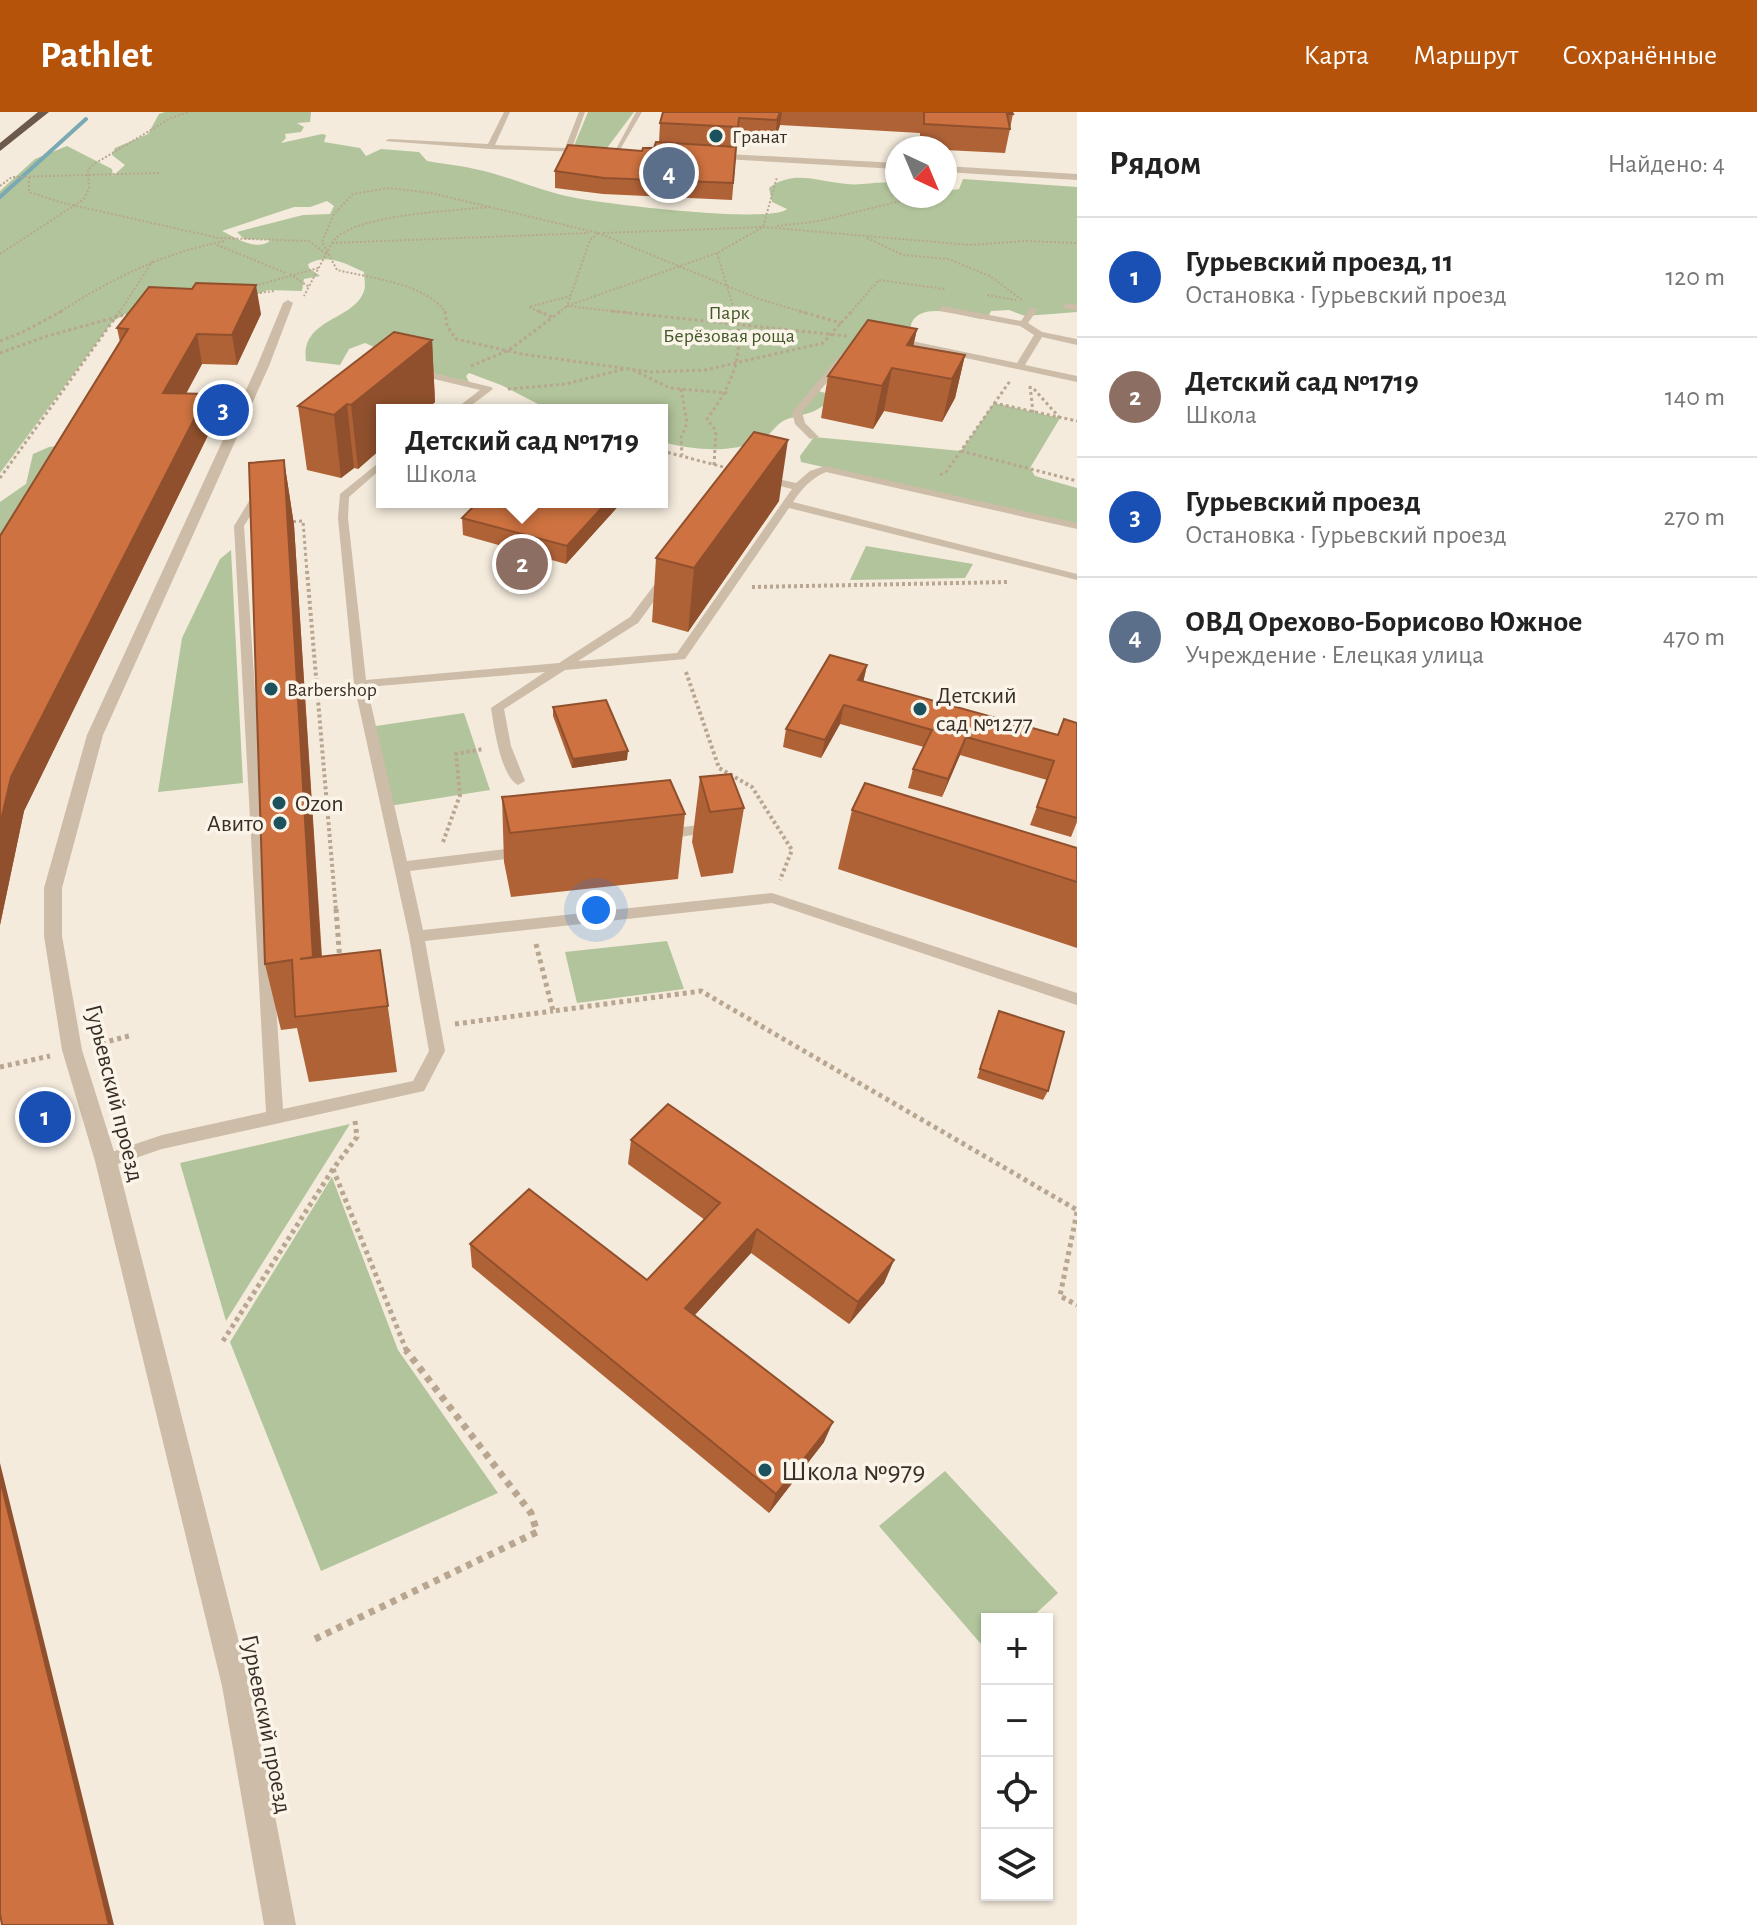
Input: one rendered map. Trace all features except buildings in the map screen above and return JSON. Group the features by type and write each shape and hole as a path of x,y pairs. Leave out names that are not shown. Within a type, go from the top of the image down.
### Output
{"highway":[{"path":"0,148 44,112"}],"street":[{"path":"618,151 633,152"},
{"path":"693,155 885,165"},
{"path":"957,170 1077,177"},
{"name":"Гурьевский проезд","path":"280,1925 236,1686 106,1161 72,1050 53,936 53,888 95,735 293,295"}],"lane":[{"path":"490,147 507,112 499,112"},
{"path":"567,151 582,112"},
{"path":"389,141 618,151 639,112"},
{"path":"943,309 1023,324 1039,334 1077,342"},
{"path":"1023,324 1033,310"},
{"path":"1019,367 1039,334"},
{"path":"814,437 800,424 797,412 844,356 860,343"},
{"path":"887,352 902,355 907,343 1077,379"},
{"path":"395,370 423,372 488,389"},
{"path":"467,404 488,389"},
{"path":"106,1161 162,1142 418,1086 437,1051 417,936 360,684 343,518 344,496 376,468"},
{"path":"360,684 681,656 798,487 814,473 825,469 1077,526"},
{"path":"750,479 798,487"},
{"path":"261,490 239,526 275,1118"},
{"path":"786,504 1077,577"},
{"path":"518,781 504,746 497,708 560,665 614,636 634,620 671,571"},
{"path":"653,836 715,828"},
{"path":"402,867 544,849"},
{"path":"417,936 772,898 1077,999"}],"path":[{"path":"0,254 84,199 89,188 88,170 94,164 171,118 189,112"},
{"path":"763,227 779,170"},
{"path":"0,186 12,177 160,173"},
{"path":"29,177 29,192 33,196 233,240 309,241 326,254"},
{"path":"841,323 727,287 598,233 494,206 389,188 353,194 339,207 327,226 322,242 337,270 391,283 443,307 448,316 447,326 456,339 544,358 651,372 705,370 823,343 831,335 879,280 951,290"},
{"path":"332,243 763,227 819,221 885,205"},
{"path":"249,295 293,295 309,287 337,235 372,224 494,206"},
{"path":"423,372 465,369 509,350 567,306 717,253 763,227 970,245 1025,241 1077,243"},
{"path":"195,233 292,275 309,287"},
{"path":"567,306 590,240 598,233"},
{"path":"863,236 903,255 948,259 990,276 1023,301 980,294"},
{"path":"0,341 32,330 88,294 154,259 233,240"},
{"path":"714,465 716,431 707,419 727,393 741,362 738,325 717,253"},
{"path":"0,478 117,316 154,259"},
{"path":"238,290 319,267"},
{"path":"267,269 286,273"},
{"path":"552,317 529,307 571,296"},
{"path":"567,306 831,335 860,343"},
{"path":"0,353 132,313"},
{"path":"934,477 946,472 1019,367"},
{"path":"488,389 526,389 600,377 629,368"},
{"path":"629,368 644,378 681,389 727,393"},
{"path":"1030,385 1060,418"},
{"path":"681,389 687,423 681,438 682,455"},
{"path":"994,403 1077,421"},
{"path":"961,451 1077,481"},
{"path":"668,452 750,479"},
{"path":"239,526 303,521 342,975"},
{"path":"728,587 1023,582"},
{"path":"681,656 719,768 752,787 792,850 772,898"},
{"path":"435,863 460,795 456,754 504,746"},
{"path":"530,924 553,1011"},
{"path":"433,1027 701,991 1077,1211 1060,1296 1077,1305"},
{"path":"0,1067 17,1064"},
{"path":"223,1341 333,1169 357,1137 353,1101"},
{"path":"315,1639 537,1532 531,1513 404,1348 333,1169"}],"green space":[{"name":"Парк Берёзовая роща","path":"165,112 311,112 310,122 297,123 304,127 301,132 285,134 286,138 281,143 322,134 326,135 324,142 360,148 366,156 381,149 419,152 427,161 488,172 563,195 687,211 775,213 787,209 772,202 769,188 778,182 797,178 854,184 885,183 885,208 957,208 957,189 963,179 1077,187 1077,312 1025,316 1009,310 991,311 987,319 981,319 925,312 912,322 908,341 831,375 818,391 833,395 817,410 785,420 764,438 749,444 724,449 699,449 668,443 668,404 538,404 469,373 466,376 469,382 436,374 365,343 349,349 340,365 306,361 306,347 311,336 350,309 365,289 364,272 336,260 322,259 308,264 320,276 304,279 302,291 268,290 245,299 129,312 113,321 0,473 0,191 35,159 67,146 112,169 113,176 125,165 112,155 115,148 148,134 159,114","holes":["327,201 334,206 330,214 303,215 237,232 244,239 271,240 260,245 247,243 222,231 294,207 310,207"]},
{"path":"588,112 634,112 607,148 574,146"},
{"path":"994,403 1060,418 1030,468 1035,476 1077,488 1077,524 801,462 800,456 814,437 961,451"},
{"path":"64,445 0,572 0,502 26,484 33,454"},
{"path":"866,546 973,564 965,578 850,580"},
{"path":"231,550 243,783 158,792 182,638 220,559"},
{"path":"464,713 490,790 389,806 369,727"},
{"path":"667,941 684,989 577,1003 565,952"},
{"path":"350,1124 226,1321 180,1163"},
{"path":"332,1177 398,1350 498,1493 321,1571 230,1342"},
{"path":"945,1471 1058,1593 1036,1613 981,1613 981,1644 879,1526"}],"waterway":[{"path":"0,197 86,119"}],"place":[{"name":"Гранат","path":"716,136"},
{"name":"ОВД Орехово-Борисово Южное","path":"669,173"},
{"name":"Гурьевский проезд","path":"223,410"},
{"name":"Детский сад №1719","path":"522,564"},
{"name":"Barbershop","path":"271,689"},
{"name":"Детский сад №1277","path":"920,709"},
{"name":"Ozon","path":"279,803"},
{"name":"Авито","path":"280,823"},
{"name":"Гурьевский проезд, 11","path":"45,1117"},
{"name":"Школа №979","path":"765,1470"}]}
